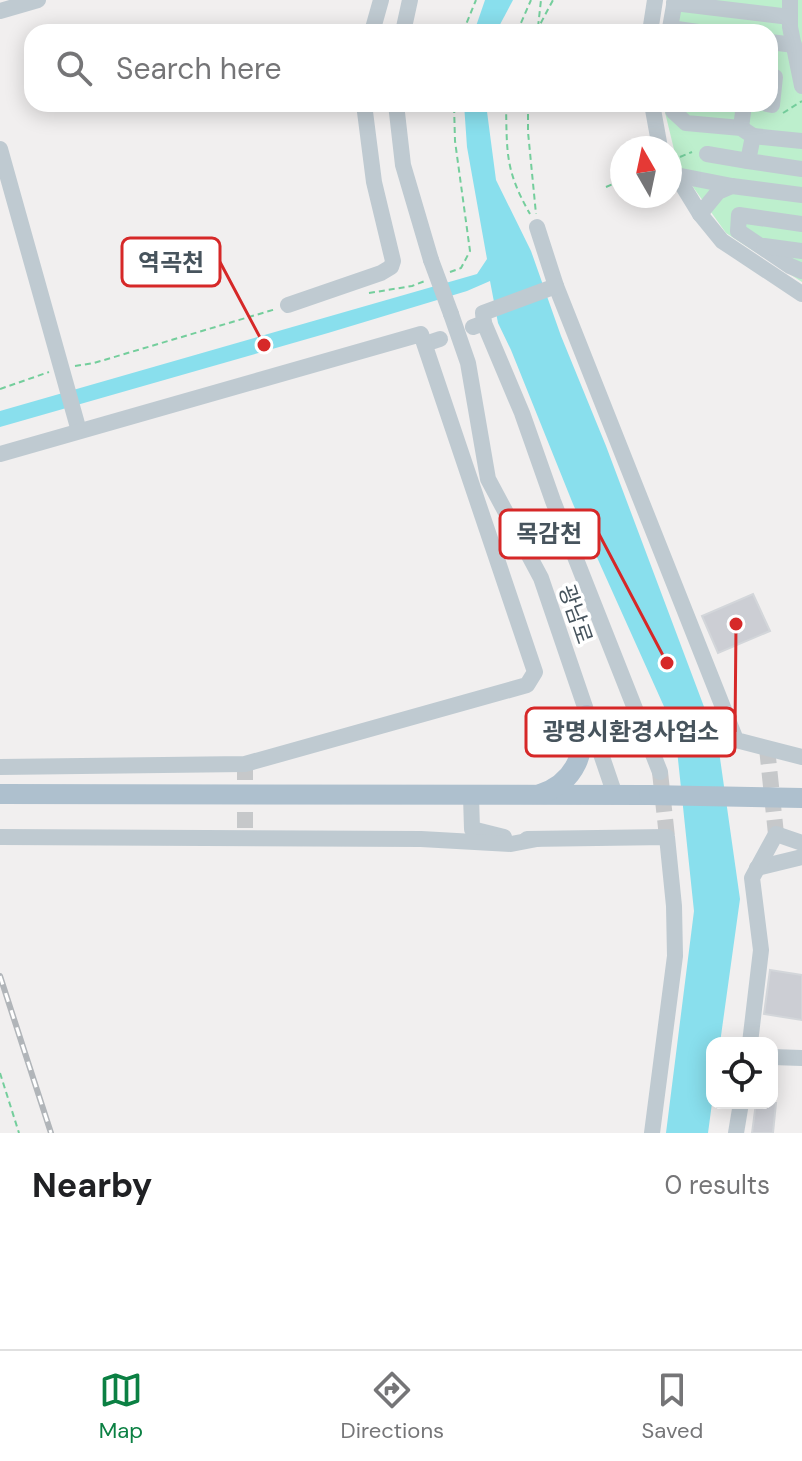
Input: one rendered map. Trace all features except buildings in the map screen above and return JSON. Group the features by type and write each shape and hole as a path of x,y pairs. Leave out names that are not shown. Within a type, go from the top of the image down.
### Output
{"main road":[{"path":"536,796 560,786 574,768 584,747 587,715"},
{"path":"0,794 802,798"}],"street":[{"path":"0,11 38,0"},
{"path":"374,24 381,0"},
{"path":"405,24 410,0"},
{"path":"651,24 655,0"},
{"path":"671,24 674,1 790,8 801,82 778,78"},
{"path":"778,43 794,45"},
{"path":"288,305 391,267 393,261 374,182 365,112"},
{"name":"광남로","path":"397,112 403,165 431,260 468,363 488,479 541,578 615,795"},
{"path":"653,112 658,136"},
{"path":"674,112 686,123 802,141"},
{"path":"745,112 748,161"},
{"path":"0,149 79,431"},
{"path":"707,154 802,169"},
{"path":"682,172 732,186 802,195"},
{"path":"682,185 722,241 802,294"},
{"path":"700,214 718,192 732,186"},
{"path":"802,224 739,215 738,231 802,271"},
{"path":"537,227 556,286 736,740 802,757"},
{"path":"760,246 802,251"},
{"path":"556,286 480,321 522,413 553,501 660,772"},
{"path":"0,454 421,334 432,342 535,672 527,685 245,764 0,767"},
{"path":"471,796 472,829"},
{"path":"421,839 472,829 514,839 667,837 675,956 652,1133"},
{"path":"751,1037 761,950 752,878 776,834 802,843"},
{"path":"0,837 421,839 511,844 537,839"},
{"path":"757,868 802,857"},
{"path":"778,1057 802,1058"},
{"path":"736,1133 740,1109"}],"path":[{"path":"466,24 476,0"},
{"path":"520,24 531,0"},
{"path":"538,24 541,0"},
{"path":"541,24 553,0"},
{"path":"506,112 510,172 537,227"},
{"path":"528,112 537,227"},
{"path":"606,187 610,185"},
{"path":"0,389 63,367 94,363 288,305"},
{"path":"0,1073 19,1133"}],"green space":[{"path":"669,0 802,0 802,282 726,233 682,172 682,136 671,136 665,112 778,112 778,24 665,24"}],"water":[{"path":"485,0 513,0 500,24 477,24"},
{"path":"465,112 487,112 496,180 531,251 718,744 740,899 721,1037 706,1037 706,1109 711,1109 708,1133 666,1133 694,911 675,731 573,504 498,323 490,281 467,291 328,333 0,427 0,411 477,274 487,259 467,147"}],"tunnel":[{"path":"767,748 776,834"},
{"path":"245,764 245,838"},
{"path":"660,772 667,837"}],"railway":[{"path":"0,976 51,1133"}],"place":[{"name":"역곡천","path":"264,345"},
{"name":"광명시환경사업소","path":"736,624"},
{"name":"목감천","path":"667,663"}]}
